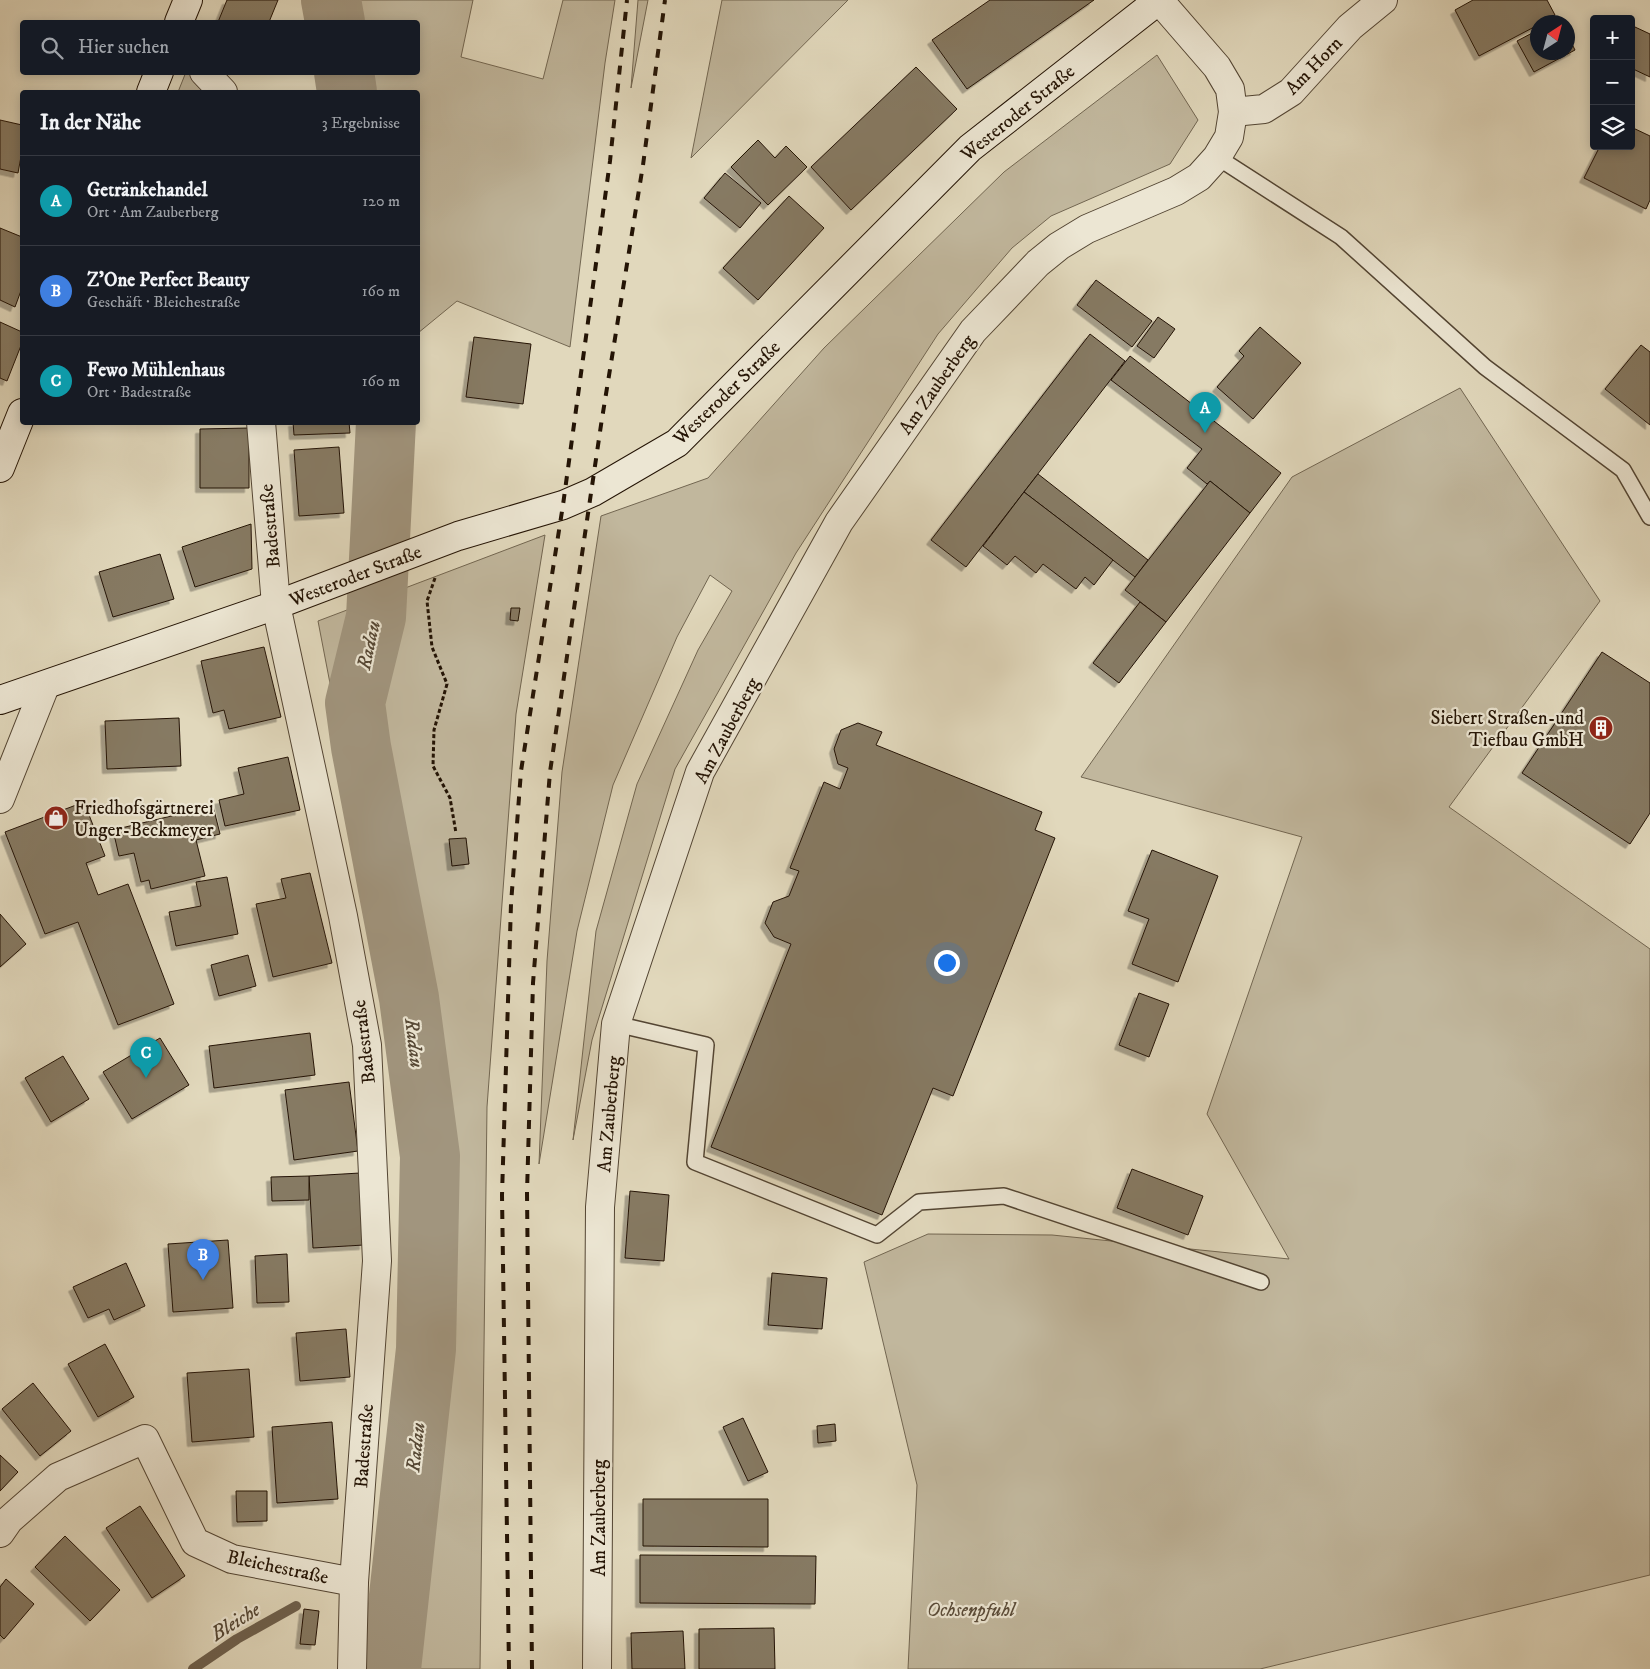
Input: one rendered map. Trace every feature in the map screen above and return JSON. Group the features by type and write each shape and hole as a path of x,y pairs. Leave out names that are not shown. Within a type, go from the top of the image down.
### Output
{"street":[{"path":"180,20 188,0"},
{"name":"Am Zauberberg","path":"597,1669 600,1207 616,1024 700,772 839,522 973,331 1038,263 1060,246 1087,229 1176,192 1200,177 1217,158 1229,137 1234,112 1230,89 1217,66 1159,0"},
{"name":"Westeroder Straße","path":"0,700 46,686 276,606 458,536 563,505 593,492 677,443 970,148 1159,0"},
{"name":"Am Horn","path":"1234,112 1264,109 1291,92 1350,27 1383,0"},
{"path":"152,90 157,75"},
{"path":"207,75 221,90"},
{"path":"0,468 20,418"},
{"name":"Badestraße","path":"261,425 276,606 341,906 367,1045 376,1261 354,1582 352,1669"},
{"path":"0,799 46,686"},
{"name":"Bleichestraße","path":"0,1533 10,1520 58,1477 145,1439 195,1542 232,1559 354,1582"}],"lane":[{"path":"1217,158 1341,237 1485,367 1623,470 1650,517"},
{"path":"616,1024 706,1045 695,1162 877,1235 918,1202 1004,1196 1261,1282"}],"path":[{"path":"456,833 450,798 433,766 434,730 447,684 432,647 427,601 439,567 458,536"}],"green space":[{"path":"345,0 473,0 461,57 543,79 563,0 615,0 605,63 570,347 457,301 420,331 420,90 360,90 356,75 420,75 420,20 348,20"},
{"path":"638,0 648,0 631,88"},
{"path":"722,0 848,0 691,158"},
{"path":"1157,55 1198,120 1170,164 1051,216 1012,248 938,334 796,553 675,769 592,1040 573,1140 596,931 637,784 698,650 732,591 710,575 677,637 613,785 577,931 539,1164 547,961 562,772 601,516 708,478 824,348 1004,172"},
{"path":"185,75 192,75 205,90 179,90"},
{"name":"Ochsenpfuhl","path":"1460,388 1600,601 1449,807 1650,949 1650,1575 1260,1669 908,1669 917,1485 864,1262 928,1234 1052,1235 1289,1259 1207,1114 1302,837 1081,777 1292,477"},
{"path":"545,535 516,714 487,1107 480,1669 383,1669 413,1293 408,1089 318,621"}],"building":[{"path":"227,0 278,0 270,20 219,20"},
{"path":"990,0 1094,0 967,89 932,40"},
{"path":"1473,0 1547,0 1555,15 1530,15 1530,29 1479,56 1455,10"},
{"path":"1635,27 1650,34 1650,77 1635,70"},
{"path":"1530,34 1530,60 1556,60 1534,72 1517,41"},
{"path":"916,67 957,109 851,210 811,167"},
{"path":"0,120 20,125 20,162 18,173 0,169"},
{"path":"1635,129 1650,136 1650,200 1646,209 1584,178 1598,150 1635,150"},
{"path":"758,140 775,158 786,146 807,167 768,205 731,167"},
{"path":"725,173 761,203 740,228 704,198"},
{"path":"789,196 824,228 758,300 723,268"},
{"path":"0,228 20,236 20,293 15,307 0,300"},
{"path":"1096,280 1152,321 1132,347 1077,305"},
{"path":"1158,317 1175,329 1154,358 1137,346"},
{"path":"0,322 20,331 20,348 7,381 0,378"},
{"path":"1260,327 1301,363 1253,419 1217,387 1244,356 1239,351"},
{"path":"1090,334 1125,361 966,567 931,540"},
{"path":"474,337 531,344 523,404 466,397"},
{"path":"1641,345 1650,352 1650,425 1605,389"},
{"path":"1130,356 1281,473 1250,513 1210,481 1207,484 1187,468 1202,449 1111,380"},
{"path":"293,425 349,425 350,433 294,435"},
{"path":"249,428 249,488 200,488 200,429"},
{"path":"339,447 344,513 299,516 294,450"},
{"path":"1038,474 1148,560 1135,577 1024,492"},
{"path":"1210,481 1250,513 1166,622 1125,590"},
{"path":"1024,492 1113,560 1094,585 1085,577 1076,589 1043,564 1036,573 1015,556 1007,565 983,546"},
{"path":"251,524 252,569 195,587 182,547"},
{"path":"160,554 174,599 113,617 99,572"},
{"path":"1140,602 1166,622 1119,683 1093,663"},
{"path":"511,608 520,608 518,621 510,620"},
{"path":"264,647 281,717 229,729 224,710 213,713 201,661"},
{"name":"Siebert Straßen-und Tiefbau GmbH","path":"1602,652 1650,683 1650,813 1630,844 1522,773"},
{"path":"179,718 181,766 107,769 105,721"},
{"path":"858,723 882,732 876,745 1042,812 1035,830 1055,838 953,1096 933,1088 882,1215 711,1147 791,944 774,937 765,923 773,902 789,896 799,871 790,868 824,782 840,789 848,768 838,764 834,749 841,730"},
{"path":"288,757 300,810 225,826 219,800 244,794 238,768"},
{"path":"84,802 105,856 86,863 98,895 128,884 174,1004 118,1025 78,922 45,934 5,832"},
{"path":"213,806 220,834 196,840 205,876 151,889 149,880 141,882 134,853 119,856 113,830"},
{"path":"466,838 469,864 452,866 449,839"},
{"path":"1152,850 1218,876 1178,982 1132,964 1149,919 1128,911"},
{"path":"310,873 332,963 273,977 256,904 286,898 281,879"},
{"path":"227,877 238,934 176,946 169,912 201,906 196,882"},
{"path":"0,914 26,944 0,967"},
{"path":"248,955 256,986 219,996 211,965"},
{"path":"1139,993 1169,1004 1149,1057 1119,1045"},
{"path":"310,1033 315,1075 214,1088 209,1046"},
{"path":"160,1038 189,1085 132,1119 103,1072"},
{"path":"63,1056 89,1099 51,1122 25,1078"},
{"path":"349,1082 358,1151 294,1160 285,1090"},
{"path":"1132,1169 1203,1196 1188,1235 1117,1208"},
{"path":"360,1173 364,1245 313,1248 309,1176"},
{"path":"309,1176 309,1200 272,1201 271,1177"},
{"path":"630,1191 669,1195 664,1261 625,1258"},
{"path":"228,1240 233,1308 173,1312 168,1244"},
{"path":"287,1254 289,1302 257,1303 255,1256"},
{"path":"126,1263 145,1306 114,1320 109,1309 88,1318 73,1287"},
{"path":"772,1273 827,1278 822,1329 768,1325"},
{"path":"346,1329 350,1377 300,1381 296,1333"},
{"path":"105,1344 134,1397 98,1417 68,1364"},
{"path":"249,1369 254,1437 192,1442 187,1373"},
{"path":"33,1383 71,1431 40,1456 2,1409"},
{"path":"743,1418 768,1472 748,1481 723,1427"},
{"path":"332,1422 338,1499 277,1503 272,1427"},
{"path":"835,1424 836,1441 818,1443 817,1426"},
{"path":"0,1455 18,1472 0,1491"},
{"path":"236,1491 267,1491 267,1521 237,1522"},
{"path":"643,1499 768,1499 768,1547 643,1546"},
{"path":"140,1506 185,1576 152,1598 106,1528"},
{"path":"65,1536 120,1590 90,1621 35,1567"},
{"path":"640,1555 816,1556 815,1604 640,1603"},
{"path":"6,1579 34,1604 4,1639 0,1635 0,1587"},
{"path":"304,1609 319,1611 315,1645 300,1644"},
{"path":"774,1628 775,1669 699,1669 699,1629"},
{"path":"683,1631 685,1669 632,1669 631,1633"}],"waterway":[{"name":"Radau","path":"331,0 335,20"},
{"name":"Radau","path":"344,75 347,90"},
{"name":"Radau","path":"386,425 376,617 355,703 361,747 409,998 430,1156 426,1349 391,1669"},
{"name":"Bleiche","path":"193,1669 237,1639 296,1606"}],"railway":[{"path":"509,1669 502,1195 511,904 521,771 563,505 610,161 627,0"},
{"path":"532,1669 527,1193 533,983 550,772 601,425 643,165 665,0"}],"place":[{"name":"Getränkehandel","path":"1205,433"},
{"name":"Siebert Straßen-und Tiefbau GmbH","path":"1601,728"},
{"name":"Friedhofsgärtnerei Unger-Beckmeyer","path":"56,818"},
{"name":"Fewo Mühlenhaus","path":"146,1078"},
{"name":"Z’One Perfect Beauty","path":"203,1280"}]}
